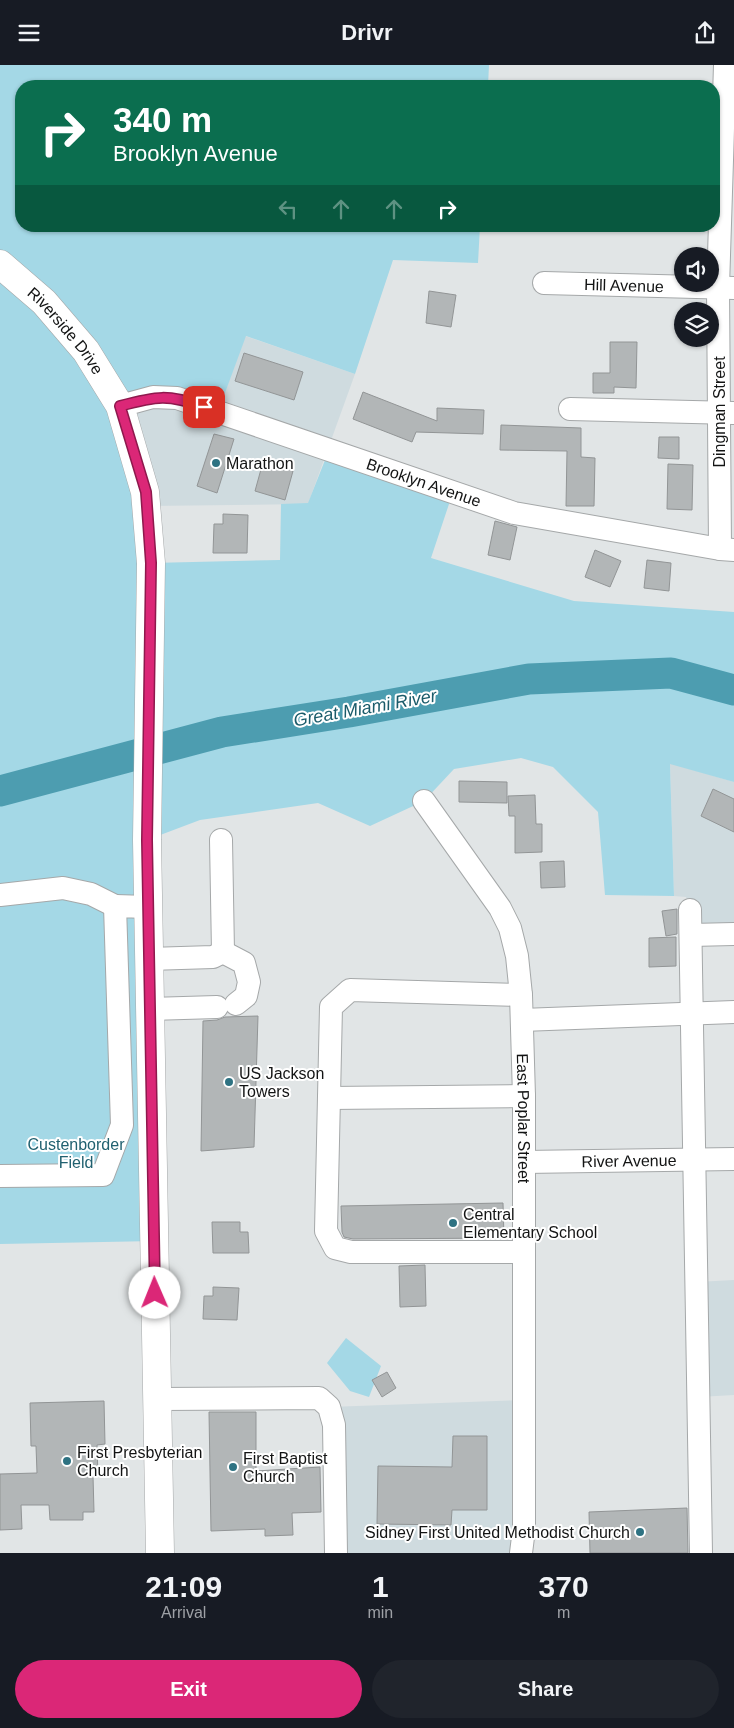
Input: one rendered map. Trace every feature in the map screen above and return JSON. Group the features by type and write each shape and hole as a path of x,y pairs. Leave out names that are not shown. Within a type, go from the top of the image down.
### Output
{"main road":[{"name":"Riverside Drive","path":"0,264 44,302 80,344 120,406 146,492 151,563 147,840 160,1553"}],"street":[{"name":"Dingman Street","path":"725,65 727,549"},
{"name":"Hill Avenue","path":"544,283 726,287"},
{"name":"Brooklyn Avenue","path":"120,406 153,397 177,398 514,513 727,549"},
{"path":"570,409 726,413"},
{"name":"East Poplar Street","path":"424,801 500,908 510,928 517,956 521,995 524,1096 524,1529 521,1553"},
{"path":"221,840 223,952"},
{"path":"0,895 63,888 91,895 115,906 148,907"},
{"path":"0,1176 103,1175 122,1125 115,906"},
{"path":"690,910 701,1553"},
{"path":"690,935 734,934"},
{"path":"149,959 213,957 223,952"},
{"path":"150,1009 226,1006 246,996 249,982 244,963 223,952"},
{"path":"521,995 350,990 331,1007 326,1231 335,1248 351,1252 524,1252"},
{"path":"522,1020 734,1013"},
{"path":"329,1098 524,1096"},
{"name":"River Avenue","path":"524,1162 734,1159"},
{"path":"157,1399 319,1398 328,1407 334,1425 336,1553"}],"shaded area":[{"path":"245,336 355,374 308,504 147,506 120,406 218,412"},
{"path":"670,763 734,782 734,934 691,935 690,910 686,897 674,896"},
{"path":"734,1280 734,1395 699,1397 697,1282"},
{"path":"523,1400 521,1553 336,1553 329,1407"}],"green space":[{"name":"Custenborder Field","path":"0,65 489,65 488,80 15,80 15,232 480,232 478,263 393,260 355,374 246,336 218,412 120,406 151,563 280,560 281,504 308,503 329,450 453,492 431,558 574,601 734,612 734,782 670,764 674,896 605,895 598,812 553,767 521,758 454,769 424,801 370,826 318,803 200,820 147,840 155,1241 0,1244"},
{"path":"346,1338 381,1366 369,1397 350,1391 327,1363"}],"building":[{"path":"429,291 456,295 451,327 426,323"},
{"path":"610,342 637,342 636,388 614,387 614,393 593,393 593,373 610,373"},
{"path":"244,353 303,372 294,400 235,381"},
{"path":"363,392 437,421 437,408 484,410 483,434 416,432 412,442 353,419"},
{"path":"501,425 581,428 581,457 595,458 594,506 566,506 567,451 500,450"},
{"name":"Marathon","path":"214,434 234,439 217,493 197,486"},
{"path":"659,437 679,437 679,459 658,458"},
{"path":"263,462 293,471 285,500 255,491"},
{"path":"668,464 693,465 692,510 667,509"},
{"path":"223,514 248,515 247,553 213,553 214,524 223,524"},
{"path":"495,521 517,527 510,560 488,555"},
{"path":"595,550 621,561 610,587 585,577"},
{"path":"647,560 671,563 669,591 644,588"},
{"path":"459,781 507,782 507,803 459,802"},
{"path":"713,789 734,799 734,832 701,816"},
{"path":"535,795 536,824 542,824 542,852 515,853 515,816 509,816 508,796"},
{"path":"564,861 565,887 541,888 540,862"},
{"path":"677,909 677,934 666,936 662,911"},
{"path":"676,937 676,966 649,967 649,938"},
{"name":"US Jackson Towers","path":"258,1016 254,1147 201,1151 203,1021 217,1020 225,1017"},
{"path":"503,1203 504,1238 353,1239 344,1237 342,1232 341,1206"},
{"path":"212,1222 240,1222 240,1232 248,1232 249,1253 213,1253"},
{"path":"425,1265 426,1306 400,1307 399,1266"},
{"path":"213,1287 239,1288 237,1320 203,1319 204,1296 213,1296"},
{"path":"387,1372 396,1388 382,1397 372,1380"},
{"name":"First Presbyterian Church","path":"104,1401 105,1444 97,1445 98,1476 93,1476 94,1512 83,1512 83,1520 50,1520 49,1505 21,1505 22,1529 0,1530 0,1474 37,1473 36,1446 31,1446 30,1403"},
{"name":"First Baptist Church","path":"209,1412 256,1412 256,1471 320,1467 321,1512 292,1513 293,1535 265,1536 265,1529 211,1531"},
{"path":"453,1436 487,1436 487,1510 452,1510 451,1525 377,1524 378,1466 452,1467"},
{"name":"Sidney First United Methodist Church","path":"687,1508 688,1553 590,1553 589,1512"}],"waterway":[{"name":"Great Miami River","path":"0,791 222,732 349,712 529,679 671,673 734,690"}],"place":[{"name":"Marathon","path":"216,463"},
{"name":"US Jackson Towers","path":"229,1082"},
{"name":"Central Elementary School","path":"453,1223"},
{"name":"First Presbyterian Church","path":"67,1461"},
{"name":"First Baptist Church","path":"233,1467"},
{"name":"Sidney First United Methodist Church","path":"640,1532"}],"route":[{"path":"155,1293 147,840 151,563 146,492 120,406 153,397 177,398 204,407"}]}
